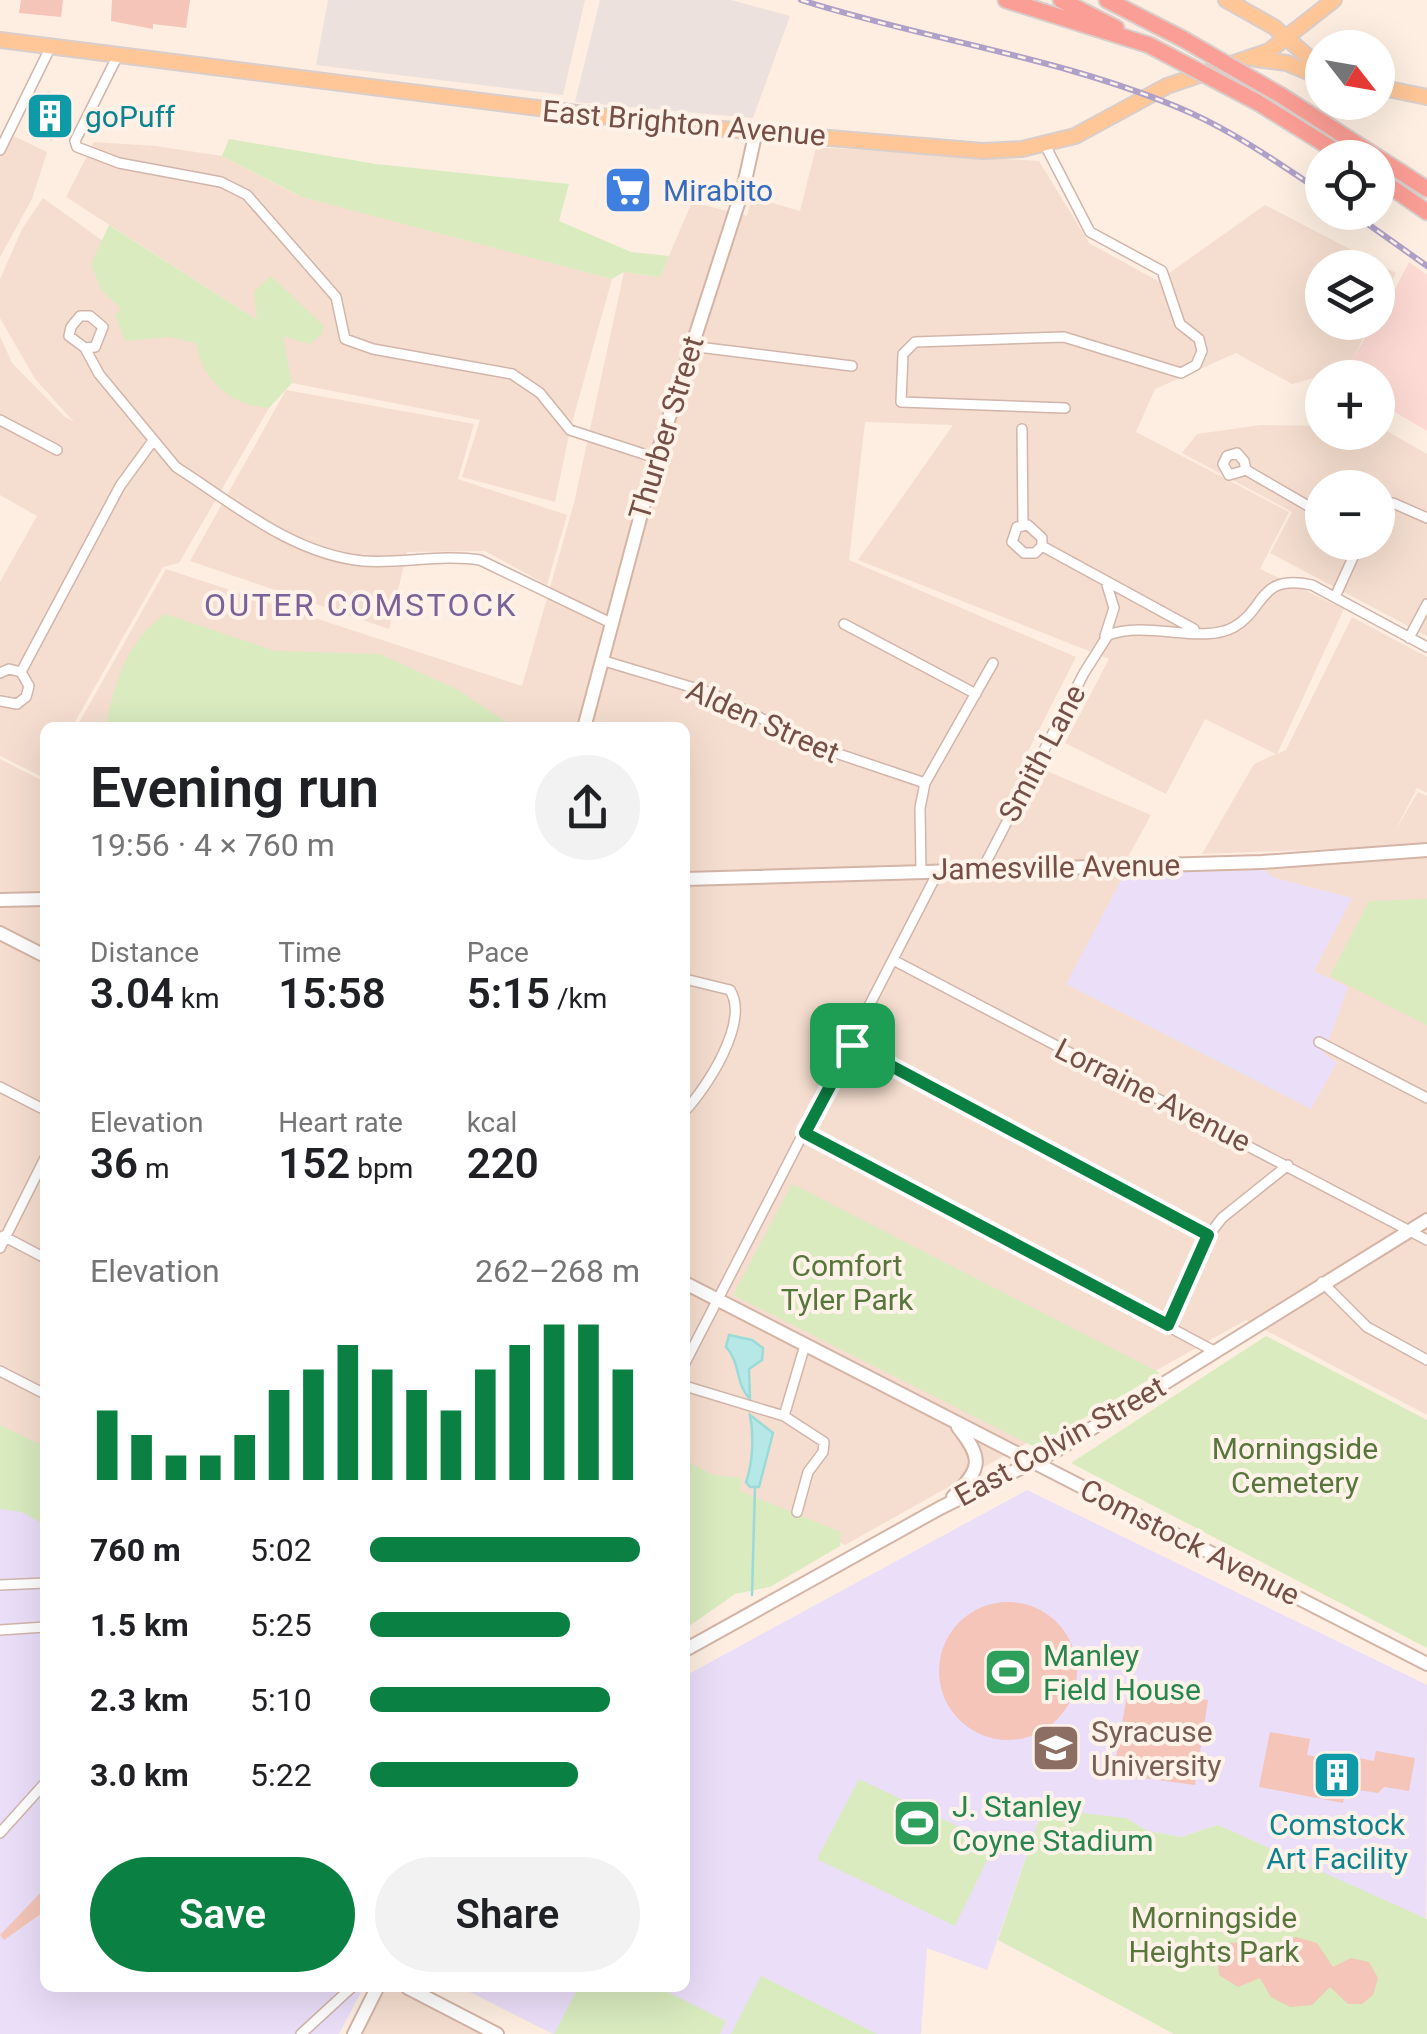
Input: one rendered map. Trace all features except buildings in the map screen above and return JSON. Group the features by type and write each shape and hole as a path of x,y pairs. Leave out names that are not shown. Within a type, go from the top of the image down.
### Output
{"highway":[{"path":"1006,0 1149,45"},
{"path":"1061,0 1256,102 1318,140"},
{"path":"1107,0 1282,96 1427,189"},
{"path":"1395,190 1427,212"}],"main road":[{"path":"1226,0 1259,17 1305,54"},
{"name":"East Brighton Avenue","path":"0,40 508,106 983,151 1045,144 1092,128 1167,86 1270,51 1334,0"},
{"path":"1259,17 1270,51"},
{"path":"1250,59 1287,64 1305,71"},
{"path":"1395,90 1427,97"}],"street":[{"path":"0,150 51,46"},
{"path":"118,54 82,124 75,141 77,147 119,163 221,182 247,195 336,297 345,339 373,349 512,374 540,393 570,430 584,438 656,458"},
{"name":"Thurber Street","path":"586,722 656,458 744,185 756,131"},
{"path":"1045,144 1090,232 1162,271 1180,324 1198,339 1202,351 1196,365 1181,373 1064,337 915,342 902,354 901,402 1065,408"},
{"path":"690,346 852,366"},
{"path":"86,348 99,374 176,467 277,533 320,553 368,561 480,560 611,622"},
{"path":"0,420 57,450"},
{"path":"1022,430 1022,525 1012,534 1016,549 1035,552 1042,546"},
{"path":"21,672 120,486 152,442"},
{"path":"1246,470 1305,504"},
{"path":"1395,504 1427,518"},
{"path":"1022,525 1037,530 1042,546 1201,632"},
{"path":"1335,597 1349,560"},
{"name":"Smith Lane","path":"982,868 1104,638 1114,608 1105,581"},
{"path":"1104,638 1142,628 1201,632 1234,627 1258,599 1279,585 1305,584 1427,647"},
{"path":"1410,638 1427,604"},
{"path":"844,624 976,694"},
{"name":"Alden Street","path":"601,660 712,693 818,747 925,782"},
{"path":"922,870 920,808 925,782 993,663"},
{"path":"0,673 9,669 21,672 29,686 26,697 16,704 0,701"},
{"name":"Jamesville Avenue","path":"690,879 1262,862 1427,850"},
{"path":"690,1353 939,870"},
{"path":"0,900 40,898"},
{"path":"0,932 40,953"},
{"name":"Lorraine Avenue","path":"895,961 1427,1240"},
{"path":"690,979 730,990 737,1012 718,1066 690,1105"},
{"path":"1318,1042 1427,1098"},
{"path":"852,1045 1208,1235"},
{"path":"0,1087 40,1107"},
{"path":"805,1133 1214,1351"},
{"path":"1168,1325 1208,1235 1222,1218 1288,1165"},
{"path":"40,1168 2,1240 40,1256"},
{"name":"East Colvin Street","path":"690,1647 940,1508 1033,1462 1427,1220"},
{"path":"1322,1282 1367,1326 1427,1360"},
{"name":"Comstock Avenue","path":"690,1286 1427,1664"},
{"path":"784,1416 805,1345"},
{"path":"0,1371 40,1391"},
{"path":"690,1388 784,1416 826,1446 808,1472 797,1512"},
{"path":"940,1508 976,1469 977,1456 972,1444 953,1421"},
{"path":"0,1585 40,1583"},
{"path":"0,1630 40,1627"},
{"path":"0,1833 40,1789"},
{"path":"301,2034 347,1992"},
{"path":"354,2034 375,1992"},
{"path":"416,1992 497,2034"}],"shaded area":[{"path":"328,0 585,0 563,95 316,65"},
{"path":"600,0 731,0 790,16 753,118 575,102"},
{"path":"3,131 47,152 32,199 0,257 0,137"},
{"path":"94,142 222,156 297,195 612,279 570,430 555,502 462,477 480,420 292,383 282,336 66,197"},
{"path":"816,147 1039,161 1089,243 1158,281 1265,205 1305,226 1305,230 1313,230 1352,250 1305,250 1305,340 1362,340 1352,360 1305,360 1305,380 1292,384 1236,353 1155,389 1136,432 1289,512 1260,569 1344,609 1277,754 1286,750 1352,617 1427,657 1427,793 1417,788 1395,831 1418,792 1427,796 1427,1415 1246,1320 845,1545 690,1470 690,722 79,722 166,569 522,686 574,503 624,272 660,277 692,202 747,216 752,197 800,211","holes":["865,422 953,425 858,560 1109,659 1065,743 1166,794 1205,719 1276,754 1254,764 1202,854 1387,847 1381,859 1118,875 1151,815 1023,761 1076,657 849,560"]},
{"path":"43,198 262,355 269,408 179,563 163,567 75,722 40,722 40,776 0,756 0,582 37,516 0,495 0,336 12,363 74,422 35,379 0,318 0,279 22,229"},
{"path":"1409,262 1427,275 1427,431 1395,412 1395,360 1352,360 1364,340 1395,340 1395,289"},
{"path":"286,390 474,424 458,479 567,515 547,585 485,551 407,552 389,629 190,561"},
{"path":"1261,425 1305,426 1305,450 1395,450 1395,436 1427,454 1427,636 1270,553 1292,512 1182,453 1197,434"},
{"path":"0,759 40,779 40,1461 0,1441"},
{"path":"1264,870 1275,878 1352,898 1314,971 1348,987 1324,1054 1337,1062 1311,1109 1066,984 1125,873"},
{"path":"0,1453 40,1472 40,1992 361,1992 339,2034 0,2034"},
{"name":"Syracuse University","path":"1027,1490 1427,1685 1426,1921 1218,1825 1181,1837 1148,1831 1126,1818 1038,1822 987,1970 927,1948 921,2034 553,2034 470,1992 690,1992 690,1673"},
{"path":"375,1992 416,1992 497,2034 353,2034"}],"green space":[{"path":"229,139 376,164 569,184 559,221 631,252 669,256 660,277 624,272 612,279 302,197 222,156"},
{"path":"109,225 257,320 254,292 271,276 323,325 322,334 309,344 283,336 292,383 269,408 243,402 221,389 205,369 196,343 169,337 125,341 115,315 121,309 101,289 91,264"},
{"path":"165,614 275,651 380,654 458,690 506,722 106,722 124,664 151,625"},
{"path":"1427,899 1427,1025 1330,976 1369,901"},
{"name":"Comfort Tyler Park","path":"792,1184 1160,1373 1035,1447 733,1295"},
{"name":"Morningside Cemetery","path":"1266,1336 1427,1420 1427,1648 1071,1463"},
{"path":"0,1425 40,1445 40,1522 22,1512 0,1509"},
{"path":"690,1463 713,1475 741,1478 740,1491 841,1532 840,1546 770,1587 735,1594 690,1626"},
{"path":"859,1779 995,1844 955,1926 817,1859"},
{"name":"Morningside Heights Park","path":"1065,1811 1126,1818 1148,1831 1181,1837 1218,1825 1427,1919 1427,2034 1174,2034 998,1940 1038,1822"},
{"path":"761,1976 877,2034 731,2034"},
{"path":"576,1992 668,1992 726,2021 720,2034 554,2034"}],"water":[{"path":"729,1335 752,1340 763,1348 762,1360 749,1369 750,1399 726,1347"},
{"path":"750,1415 773,1433 759,1487 750,1487 746,1482 752,1449"}],"waterway":[{"path":"752,1595 755,1487"}],"railway":[{"path":"801,0 1047,64 1144,94 1225,130 1305,181"},
{"path":"1376,230 1427,266"}],"place":[{"name":"goPuff","path":"50,116"},
{"name":"Mirabito","path":"628,190"},
{"name":"Manley Field House","path":"1008,1672"},
{"name":"Syracuse University","path":"1056,1748"},
{"name":"Comstock Art Facility","path":"1337,1775"},
{"name":"J. Stanley Coyne Stadium","path":"917,1823"}],"district":[{"name":"OUTER COMSTOCK","path":"361,605"}],"route":[{"path":"852,1045 1208,1235 1168,1325 805,1133 852,1045"}]}
